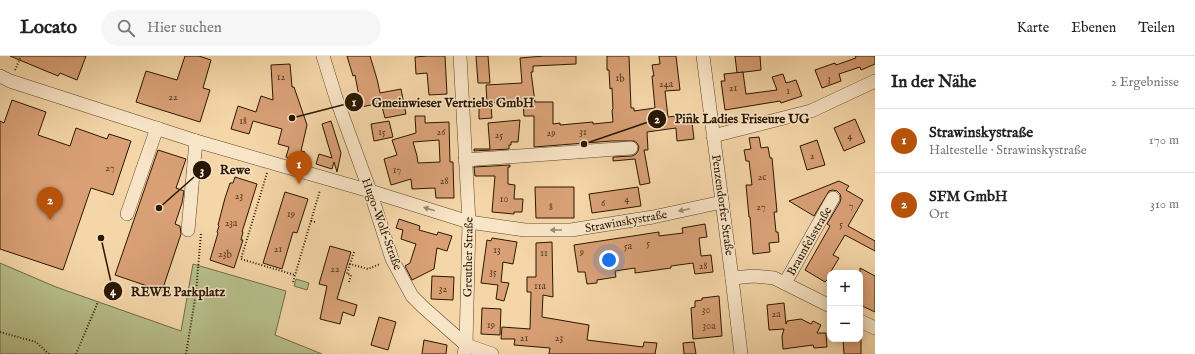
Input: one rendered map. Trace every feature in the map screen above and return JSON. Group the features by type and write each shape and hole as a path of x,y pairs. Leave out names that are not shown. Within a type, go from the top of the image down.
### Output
{"street":[{"name":"Hugo-Wolf-Straße","path":"323,56 336,98 370,191 392,258 412,296 465,349 492,354"},
{"name":"Greuther Straße","path":"460,56 469,222 465,349"},
{"name":"Penzendorfer Straße","path":"703,56 741,354"},
{"name":"Strawinskystraße","path":"5,78 196,141 323,177 469,222 525,230 570,230 653,217 722,202"},
{"path":"714,136 811,111 875,81"},
{"path":"127,214 157,128"},
{"path":"188,230 196,141"},
{"path":"465,160 631,148"},
{"name":"Braunfelsstraße","path":"785,283 833,198"},
{"name":"Braunfelsstraße","path":"732,278 754,276 774,278 827,304"},
{"path":"863,322 875,328"}],"path":[{"path":"5,78 21,56"},
{"path":"270,162 241,259 295,275"},
{"path":"293,282 323,177"},
{"path":"311,221 315,222"},
{"path":"349,282 351,275 347,274 354,252"},
{"path":"350,264 368,269 392,258"},
{"path":"186,354 198,270"},
{"path":"76,354 98,302"},
{"path":"0,332 36,342 49,354"}],"green space":[{"path":"0,263 56,287 181,331 193,264 286,291 275,335 322,354 0,354"},
{"path":"296,279 309,283 307,290 294,286"}],"building":[{"path":"10,56 86,56 77,80 60,73 58,76"},
{"path":"185,56 199,56 211,60 203,88 210,90 200,122 136,102 146,71 177,80"},
{"path":"347,56 370,56 380,93 401,89 406,114 385,118 381,103 361,107 355,75 353,76"},
{"path":"445,56 447,94 429,95 427,73 416,74 415,57"},
{"path":"476,56 488,56 490,83 478,83"},
{"path":"576,56 576,64 533,66 533,72 531,72 535,102 553,102 553,124 560,123 560,125 613,122 612,88 610,89 609,70 607,70 607,56 629,56 631,108 634,108 634,111 655,108 652,76 654,76 652,65 660,64 659,56 676,56 680,90 665,91 668,117 691,114 694,139 677,141 676,128 647,132 648,150 644,150 650,183 640,185 635,159 613,161 613,157 632,156 636,154 639,147 634,141 611,141 534,147 534,116 524,116 523,101 487,103 486,85 522,83 520,58"},
{"path":"735,56 760,56 761,70 737,73"},
{"path":"855,56 875,56 875,64 861,70 860,67 839,74 841,81 822,88 815,70 856,58"},
{"path":"290,64 292,87 294,87 307,125 301,151 305,152 302,162 286,157 289,147 278,144 282,129 253,121 249,134 231,129 238,106 256,112 261,96 273,100 271,65"},
{"path":"743,72 746,94 777,90 772,77 783,74 786,83 796,80 802,96 781,103 780,101 725,110 721,81 725,81 724,74"},
{"path":"12,100 46,112 38,135 70,146 76,128 107,139 109,134 131,141 113,195 91,188 63,270 0,249 0,121 4,123"},
{"path":"479,105 491,106 492,118 479,119"},
{"path":"415,116 425,116 425,123 449,122 450,162 453,162 454,198 436,198 435,188 412,189 411,179 391,185 384,159 397,155 392,140 416,133","holes":["439,140 440,162 418,163 413,142"]},
{"path":"855,119 865,142 844,151 834,128"},
{"path":"520,120 518,142 511,142 509,149 474,151 474,149 490,149 488,123"},
{"path":"331,121 341,153 337,172 334,162 332,169 316,164 319,154 332,158 322,124"},
{"path":"389,121 393,137 374,141 371,124"},
{"path":"759,137 761,148 768,147 770,158 772,158 777,212 774,212 776,232 778,232 779,242 769,243 770,252 753,254 746,185 752,185 749,161 746,161 744,150 751,149 749,138"},
{"path":"817,140 825,165 807,170 800,146"},
{"path":"158,150 186,159 176,188 184,191 182,203 175,224 180,226 181,234 162,291 115,275"},
{"path":"510,165 510,167 508,167 508,184 515,185 514,199 523,199 522,212 514,212 514,214 492,212 495,176 475,176 474,167"},
{"path":"235,177 257,184 242,232 241,240 243,240 234,268 210,260 218,233 218,225 225,198 230,183 233,183"},
{"path":"839,181 849,186 846,190 863,200 848,226 875,241 875,251 845,235 833,255 839,258 832,270 827,270 827,280 825,282 805,270 830,226 827,224 840,202 840,194 837,191 829,191 814,216 789,201"},
{"path":"535,187 574,187 574,218 536,218"},
{"path":"638,187 641,206 592,213 589,194"},
{"path":"285,192 308,199 297,233 293,232 282,269 263,263"},
{"path":"399,219 420,226 419,230 437,235 438,232 452,236 447,251 437,248 434,269 412,280 405,266 410,263 416,244 401,239 403,230 396,228"},
{"path":"705,224 707,237 699,238 701,256 711,255 713,272 695,274 693,263 635,273 635,268 615,271 616,277 597,280 597,283 587,284 585,272 578,272 574,245 659,232 659,236 683,233 682,228"},
{"path":"492,238 517,242 513,264 503,262 501,282 509,283 504,301 496,299 498,285 481,283 487,240 491,241"},
{"path":"552,242 553,297 543,295 542,317 589,325 587,340 643,347 644,342 657,343 655,354 549,354 550,348 514,345 515,339 501,339 502,327 530,329 531,292 527,292 527,277 536,277 536,243"},
{"path":"330,246 351,252 337,299 357,305 354,316 343,312 340,324 320,319 327,286 319,284"},
{"path":"860,268 875,276 875,312 863,306 863,270 860,270"},
{"path":"432,276 454,277 453,300 431,299"},
{"path":"719,296 722,336 693,339 691,308 695,307 695,301 702,300 702,298"},
{"path":"784,303 786,324 787,321 801,319 811,324 813,321 821,325 817,333 826,333 827,347 814,348 813,345 783,349 782,336 784,329 769,330 767,305"},
{"path":"482,308 501,309 500,335 481,334"},
{"path":"379,317 396,322 388,350 371,345"},
{"path":"424,340 447,345 446,354 422,354"},
{"path":"694,342 696,354 684,354 683,343"},
{"path":"843,342 861,342 861,354 844,354"}],"place":[{"name":"Gmeinwieser Vertriebs GmbH","path":"292,118"},
{"name":"Pink Ladies Friseure UG","path":"584,144"},
{"name":"Strawinskystraße","path":"299,184"},
{"name":"Rewe","path":"159,208"},
{"name":"SFM GmbH","path":"50,220"},
{"name":"REWE Parkplatz","path":"101,238"}]}
